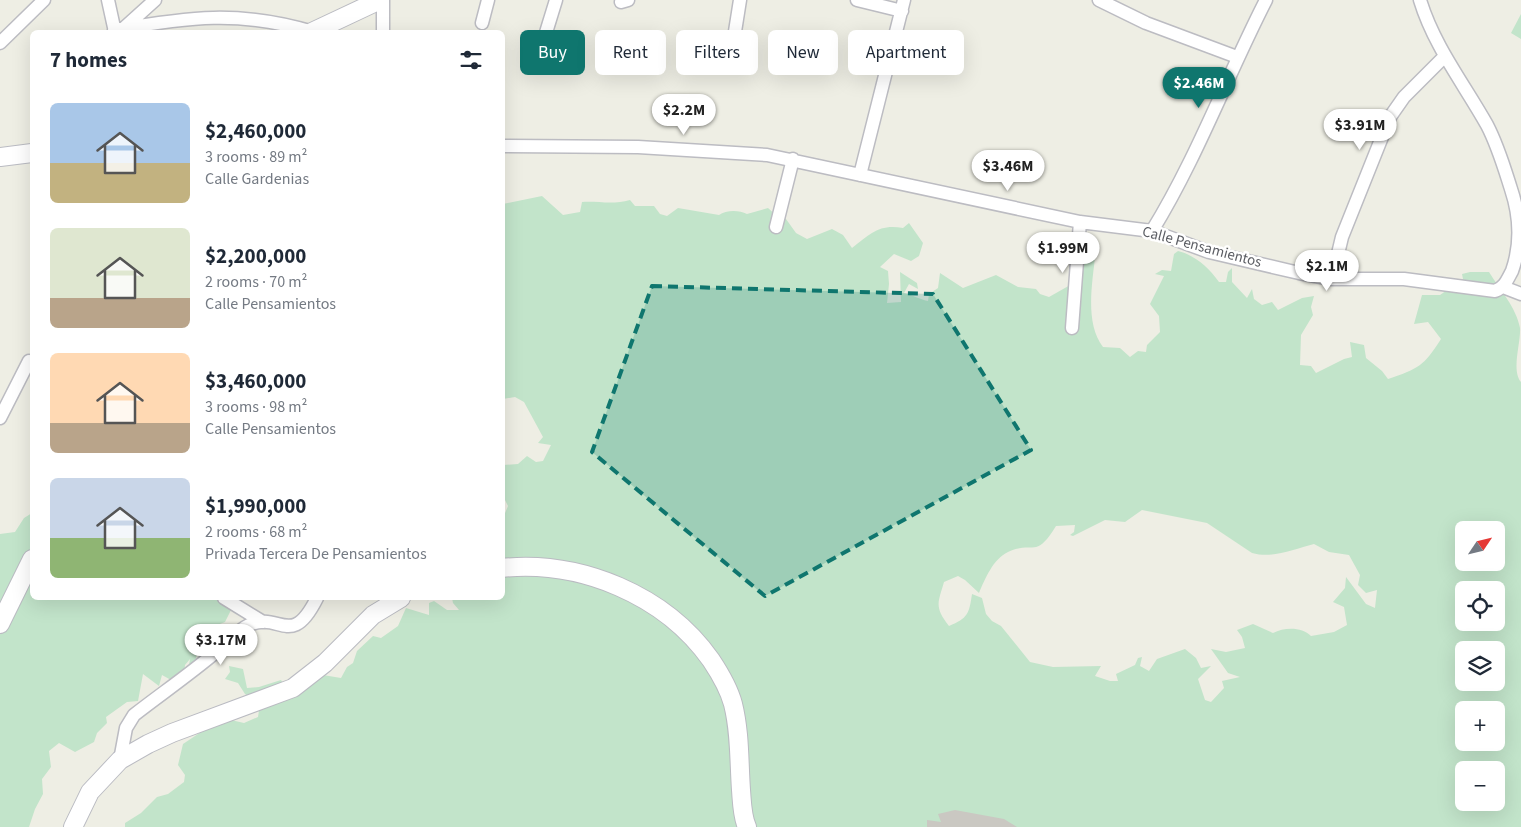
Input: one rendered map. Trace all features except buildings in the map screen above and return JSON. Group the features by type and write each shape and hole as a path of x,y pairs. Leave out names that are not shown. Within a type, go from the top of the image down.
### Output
{"main road":[{"path":"317,30 381,0"},
{"path":"0,157 30,153"},
{"path":"0,624 30,563"},
{"path":"505,568 519,566 556,569 613,585 667,613 692,636 716,668 732,701 738,729 743,810 747,827"},
{"path":"73,827 90,792 120,760 172,733 293,688 325,664 373,615 398,600"}],"street":[{"path":"108,0 118,30"},
{"path":"118,30 155,0"},
{"path":"381,0 383,30"},
{"path":"482,23 488,0"},
{"path":"547,30 556,0"},
{"path":"735,30 740,0"},
{"path":"857,0 903,6 860,175"},
{"path":"1099,0 1146,23 1237,57"},
{"path":"1152,231 1173,197 1237,57 1266,0"},
{"path":"1420,0 1424,14 1445,56 1492,134 1504,166 1514,199 1521,240 1516,262 1503,287 1521,294"},
{"path":"0,43 37,3"},
{"path":"118,30 182,19 246,17 271,20 306,30"},
{"path":"1332,279 1342,236 1390,117 1404,97 1445,56"},
{"name":"Calle Pensamientos","path":"505,146 638,147 767,155 793,159 1080,222 1152,231 1209,252 1332,279 1404,280 1484,291 1495,291 1503,287"},
{"path":"776,227 793,159"},
{"path":"1072,328 1080,222"},
{"path":"0,418 29,361"},
{"path":"227,600 263,622 284,627 301,622 316,600"},
{"path":"120,760 126,728 134,714 216,652 240,630 263,622"}],"highlighted area":[{"path":"652,286 933,294 1031,450 765,596 592,452"}],"green space":[{"path":"1521,14 1521,39 1511,33"},
{"path":"542,196 563,215 580,212 582,202 612,203 630,200 635,206 654,206 660,214 667,216 678,208 719,215 733,211 747,214 768,208 777,216 786,219 796,233 807,239 832,229 843,235 852,248 875,231 887,227 903,228 909,223 923,243 919,256 911,261 894,254 880,267 888,271 887,303 901,302 900,272 917,283 918,289 909,284 904,293 928,301 929,294 938,288 940,273 963,288 996,275 1018,287 1036,289 1040,294 1049,297 1072,284 1082,246 1095,257 1091,304 1097,337 1103,347 1120,348 1130,357 1138,351 1146,352 1147,345 1160,332 1159,316 1150,304 1164,276 1155,274 1162,270 1171,271 1174,254 1178,251 1201,263 1219,282 1226,282 1228,272 1232,268 1232,282 1247,298 1252,289 1254,299 1262,305 1272,302 1278,310 1302,298 1314,296 1311,307 1313,315 1301,335 1300,365 1311,366 1316,373 1352,357 1350,342 1364,345 1366,358 1382,371 1388,379 1407,372 1425,361 1441,339 1428,322 1414,324 1422,295 1440,295 1463,279 1462,274 1489,272 1515,313 1520,328 1517,371 1521,382 1521,827 125,827 125,823 141,813 157,797 168,794 184,782 185,775 178,765 183,744 216,722 231,720 244,723 258,717 260,704 245,694 238,683 225,679 230,672 229,666 243,669 247,688 259,687 281,680 286,688 323,675 341,678 347,667 353,663 357,651 373,636 381,638 398,626 406,608 429,615 429,603 434,601 447,610 459,610 452,600 505,600 505,513 508,506 505,500 505,465 518,464 527,456 536,462 543,461 551,445 538,443 543,437 524,402 515,397 505,399 505,204","holes":["1142,510 1207,523 1252,553 1260,555 1291,551 1314,544 1329,552 1349,555 1360,575 1358,585 1366,593 1377,590 1375,608 1366,604 1346,577 1345,588 1333,602 1344,607 1347,625 1334,632 1311,636 1303,631 1288,629 1273,633 1253,624 1237,630 1242,637 1245,648 1226,652 1211,649 1228,673 1240,677 1222,681 1224,688 1211,702 1205,700 1198,679 1211,666 1201,668 1196,658 1185,649 1157,659 1149,671 1140,666 1142,657 1138,658 1135,665 1116,674 1118,681 1110,681 1095,676 1101,666 1053,667 1030,662 1001,626 992,621 986,614 982,598 972,594 970,606 964,618 949,626 944,620 939,609 940,595 944,582 958,576 979,593 998,559 1008,552 1017,549 1039,546 1056,526 1075,525 1074,532 1070,535 1073,536 1105,520 1125,522"]},
{"path":"30,514 30,600 229,600 232,608 225,622 204,630 194,665 189,665 190,659 185,665 184,675 171,680 162,675 159,686 143,674 138,701 127,702 106,717 107,723 97,733 94,742 75,752 59,743 49,751 51,767 42,779 43,794 35,809 29,827 0,827 0,534 15,532 24,518"}]}
